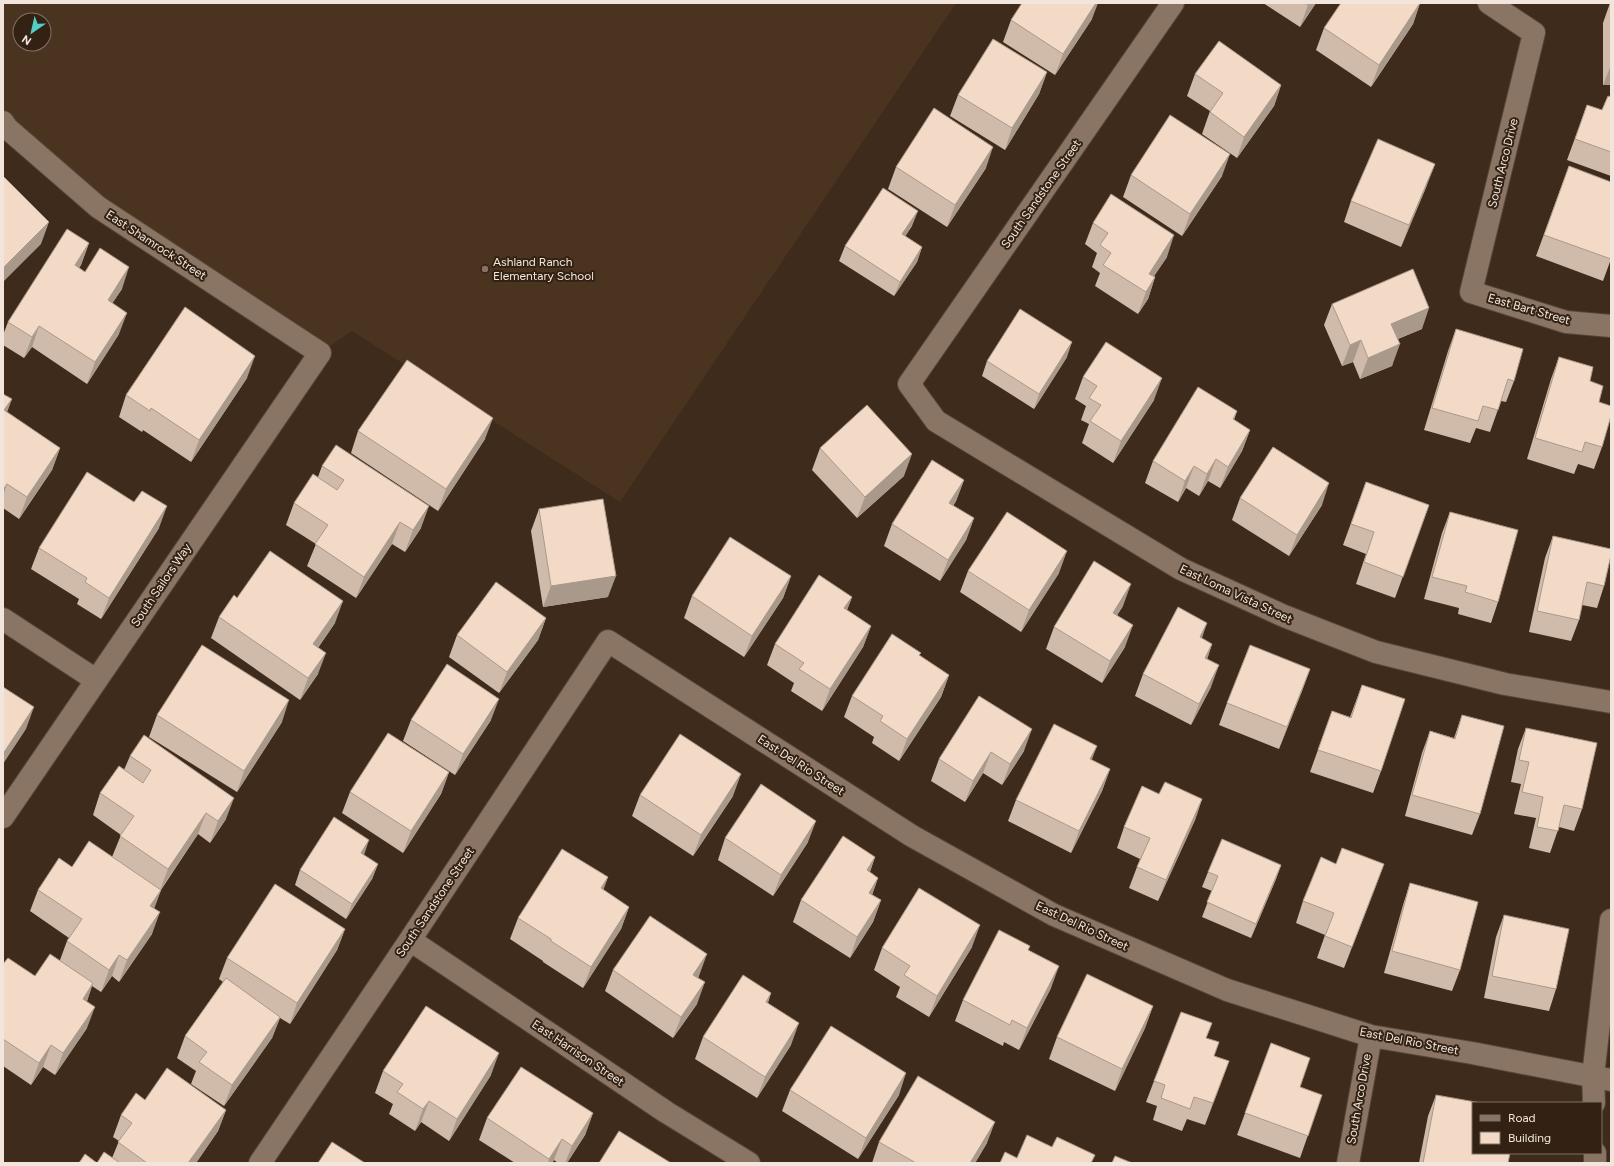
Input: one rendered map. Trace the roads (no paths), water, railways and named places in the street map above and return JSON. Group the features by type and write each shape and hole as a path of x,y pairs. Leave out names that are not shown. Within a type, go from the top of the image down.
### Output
{"street":[{"name":"South Sandstone Street","path":"909,384 1173,3"},
{"name":"South Arco Drive","path":"1471,292 1534,33 1489,3"},
{"name":"East Shamrock Street","path":"3,122 6,128 98,207 320,353"},
{"name":"East Bart Street","path":"1471,292 1566,322 1611,326"},
{"name":"South Sailors Way","path":"3,818 320,353"},
{"name":"East Loma Vista Street","path":"909,384 936,421 1181,569 1284,616 1376,652 1505,684 1611,702"},
{"path":"3,618 96,680"},
{"name":"South Sandstone Street","path":"260,1163 608,641"},
{"name":"East Del Rio Street","path":"608,641 912,836 1054,915 1227,990 1371,1036 1602,1078"},
{"path":"1594,1102 1602,1078 1611,920"},
{"name":"East Harrison Street","path":"410,940 666,1112 749,1163"},
{"name":"South Arco Drive","path":"1348,1163 1371,1036"}],"place":[{"name":"Ashland Ranch Elementary School","path":"485,269"}]}
